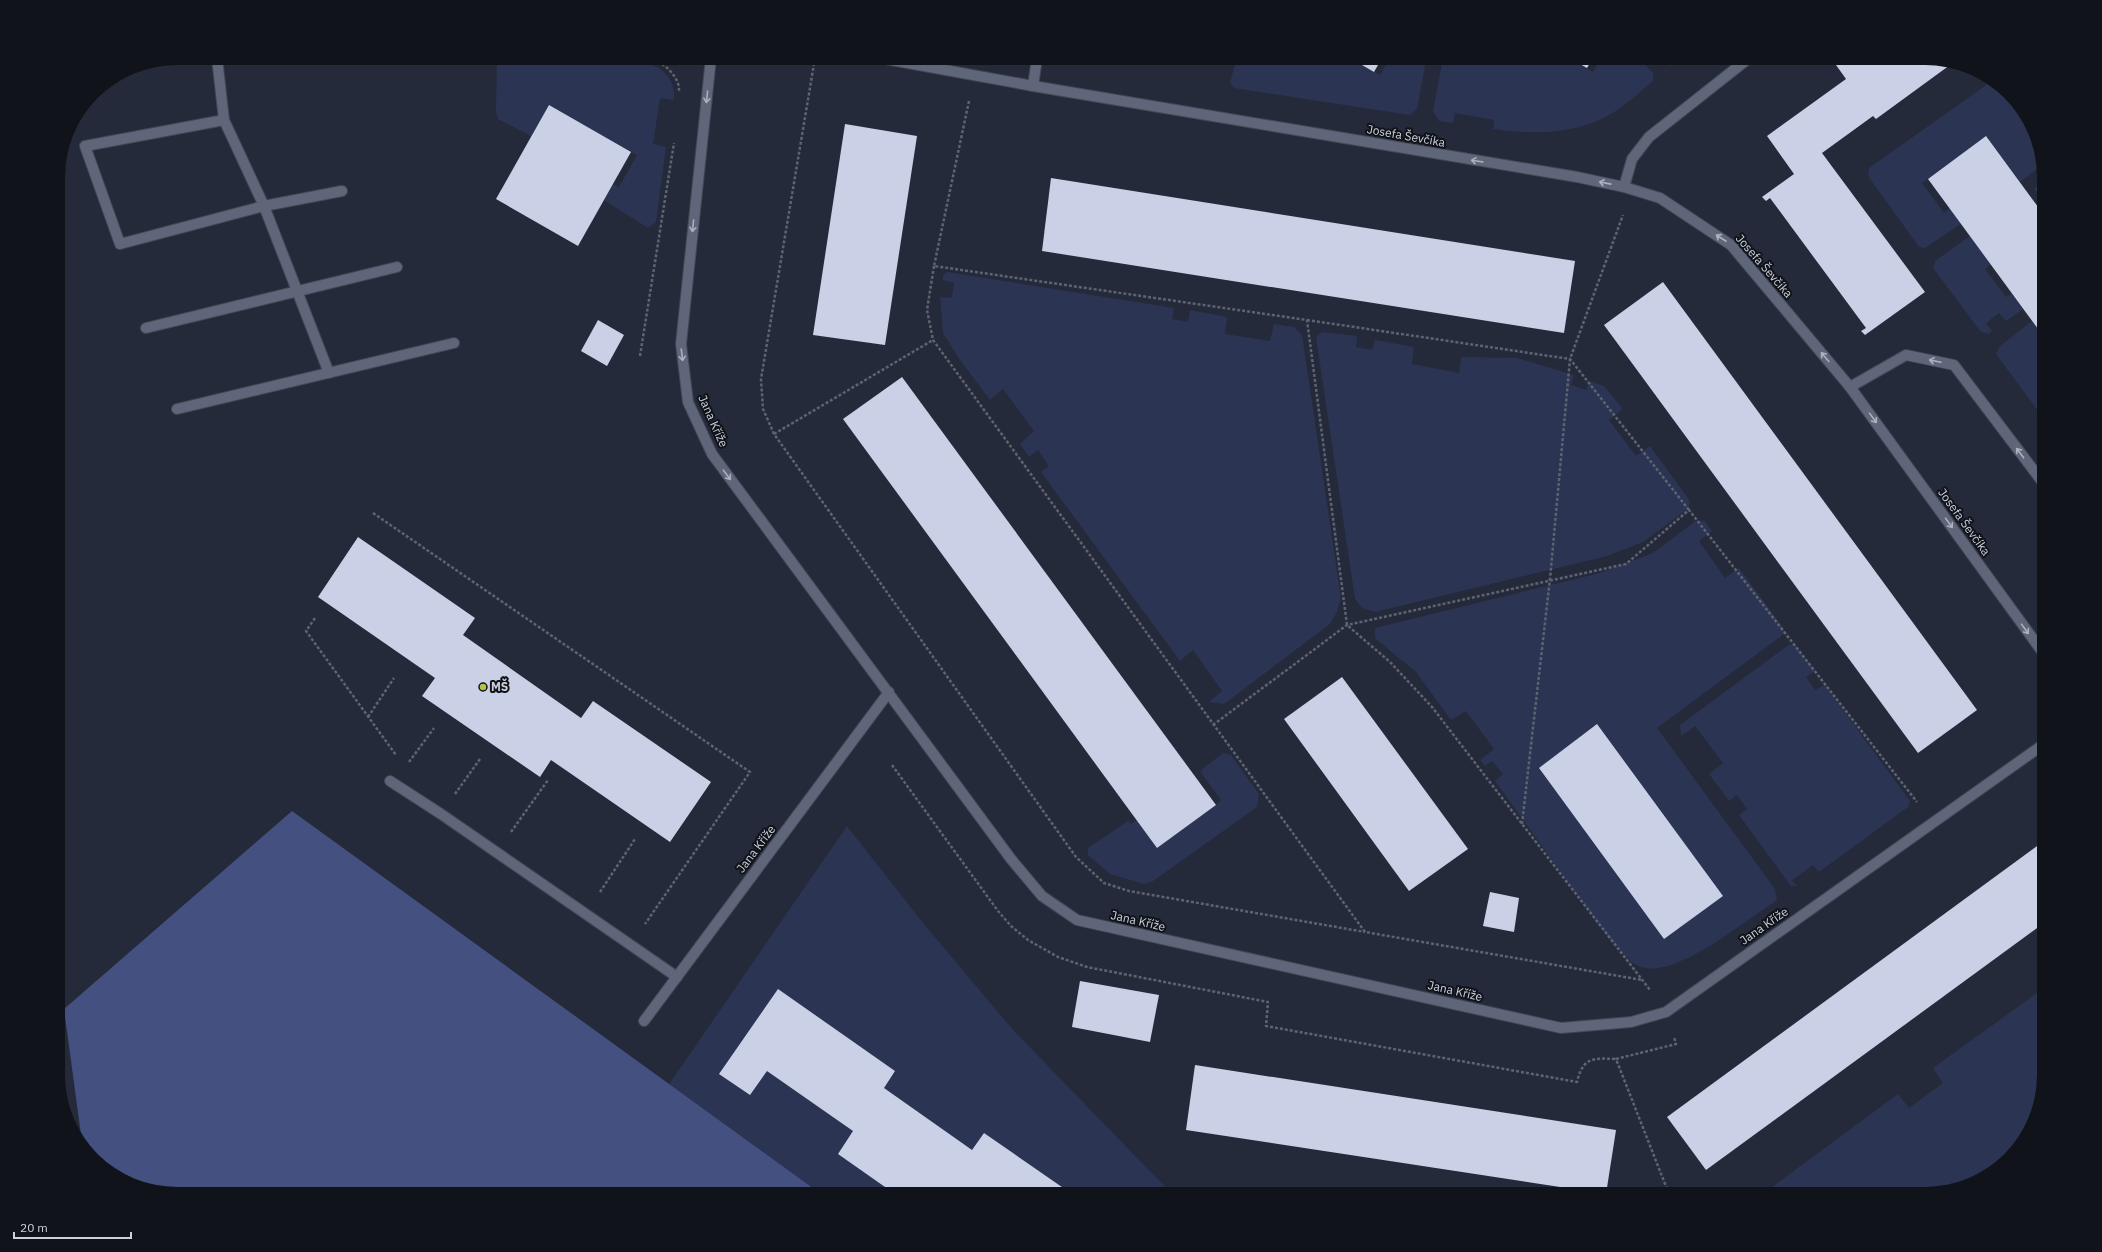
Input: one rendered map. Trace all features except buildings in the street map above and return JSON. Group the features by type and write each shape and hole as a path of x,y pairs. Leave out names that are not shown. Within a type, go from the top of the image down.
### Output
{"street":[{"path":"218,65 224,120 264,206 329,373"},
{"name":"Jana Kříže","path":"710,65 681,344 688,402 712,454 1012,859 1042,896 1077,920 1561,1028 1631,1022 1666,1012 2037,749"},
{"name":"Josefa Ševčíka","path":"917,65 1032,86 1624,186 1660,198 1732,245 1850,387 2037,644"},
{"path":"1032,86 1036,65"},
{"path":"1624,186 1632,159 1649,137 1740,65"},
{"path":"224,120 85,146 120,244 264,206 342,191"},
{"path":"146,328 397,267"},
{"path":"177,409 454,343"},
{"path":"1850,387 1906,355 1954,365 2037,475"},
{"name":"Jana Kříže","path":"644,1021 888,692"},
{"path":"390,781 441,814 630,946 677,977"}],"path":[{"path":"664,65 679,86 679,93"},
{"path":"814,65 761,379 763,409 774,434 1076,857 1104,883 1129,891 1642,980"},
{"path":"974,76 934,266 927,310 933,340 1365,932"},
{"path":"640,356 675,136"},
{"path":"1522,824 1550,579 1570,359 1623,215"},
{"path":"934,266 1570,359 1920,806"},
{"path":"1307,320 1347,625 1390,662 1432,707 1666,1012 1676,1044 1616,1059 1666,1187"},
{"path":"774,434 933,340"},
{"path":"1214,725 1347,625 1550,579 1626,564 1689,510"},
{"path":"373,513 750,772 630,946"},
{"path":"315,618 306,631 400,761"},
{"path":"368,717 394,678"},
{"path":"405,768 434,728"},
{"path":"441,814 480,759"},
{"path":"506,838 548,780"},
{"path":"598,893 636,839"}],"shaded area":[{"path":"497,65 651,65 660,69 667,75 672,83 674,100 660,98 653,144 666,147 656,222 648,228 604,200 613,184 619,187 637,155 631,152 531,136 498,119 496,112"},
{"path":"1235,65 1362,65 1380,75 1386,65 1425,65 1417,109 1410,115 1234,88 1230,82"},
{"path":"1442,65 1581,65 1593,72 1597,65 1646,65 1653,73 1653,81 1627,103 1606,117 1586,125 1560,131 1520,132 1493,129 1494,120 1455,113 1453,123 1439,121 1433,111"},
{"path":"1987,84 2004,98 2022,121 2033,148 2037,169 2020,182 1986,136 1922,183 1944,213 1950,208 1961,224 1925,248 1919,247 1868,176 1869,168"},
{"path":"1970,236 1991,264 1985,269 2006,297 2012,294 2023,309 2006,321 1999,313 1986,323 1992,331 1989,334 1981,332 1933,268 1935,261"},
{"path":"947,272 1174,308 1172,319 1188,322 1190,310 1227,317 1225,334 1270,341 1274,324 1294,327 1302,335 1341,598 1337,612 1330,624 1224,704 1209,702 1222,691 1193,650 1180,661 1041,472 1049,466 1038,450 1029,457 1020,444 1034,431 1003,389 990,400 960,360 943,333 940,297 952,298 954,283 943,280 943,276"},
{"path":"2032,321 2037,328 2037,410 1996,354 2000,346"},
{"path":"1322,332 1357,336 1356,347 1372,350 1375,340 1414,347 1412,364 1459,373 1461,357 1517,358 1574,375 1571,385 1586,390 1590,381 1604,386 1623,409 1609,420 1636,456 1650,446 1690,501 1688,509 1643,542 1607,556 1375,612 1362,608 1355,599 1316,337"},
{"path":"1697,520 1705,521 1712,531 1699,541 1725,578 1739,568 1784,629 1784,634 1657,728 1775,889 1777,900 1715,943 1688,958 1669,966 1652,969 1641,967 1631,962 1607,936 1495,781 1503,774 1492,761 1485,766 1480,760 1494,749 1466,711 1451,720 1416,672 1375,638 1375,628 1600,573 1653,553"},
{"path":"1790,644 1795,645 1815,671 1806,677 1815,690 1825,685 1910,801 1908,807 1819,872 1813,865 1792,880 1797,886 1791,886 1739,815 1747,809 1737,795 1729,801 1709,774 1723,763 1695,726 1681,736 1680,725"},
{"path":"1223,753 1231,755 1259,794 1257,807 1153,881 1144,884 1110,874 1088,855 1088,848 1128,821 1131,824 1137,820 1157,847 1216,805 1221,800 1200,771"},
{"path":"292,811 811,1187 177,1187 148,1183 121,1172 109,1164 93,1149 80,1130 65,1008"},
{"path":"847,826 923,923 1014,1031 1165,1187 799,1187 663,1093"},
{"path":"2037,993 2037,1075 2033,1104 2022,1131 2014,1143 1993,1164 1968,1178 1939,1186 1772,1187 1898,1094 1909,1108 1943,1083 1933,1068"}],"place":[{"name":"MŠ","path":"483,687"}]}
